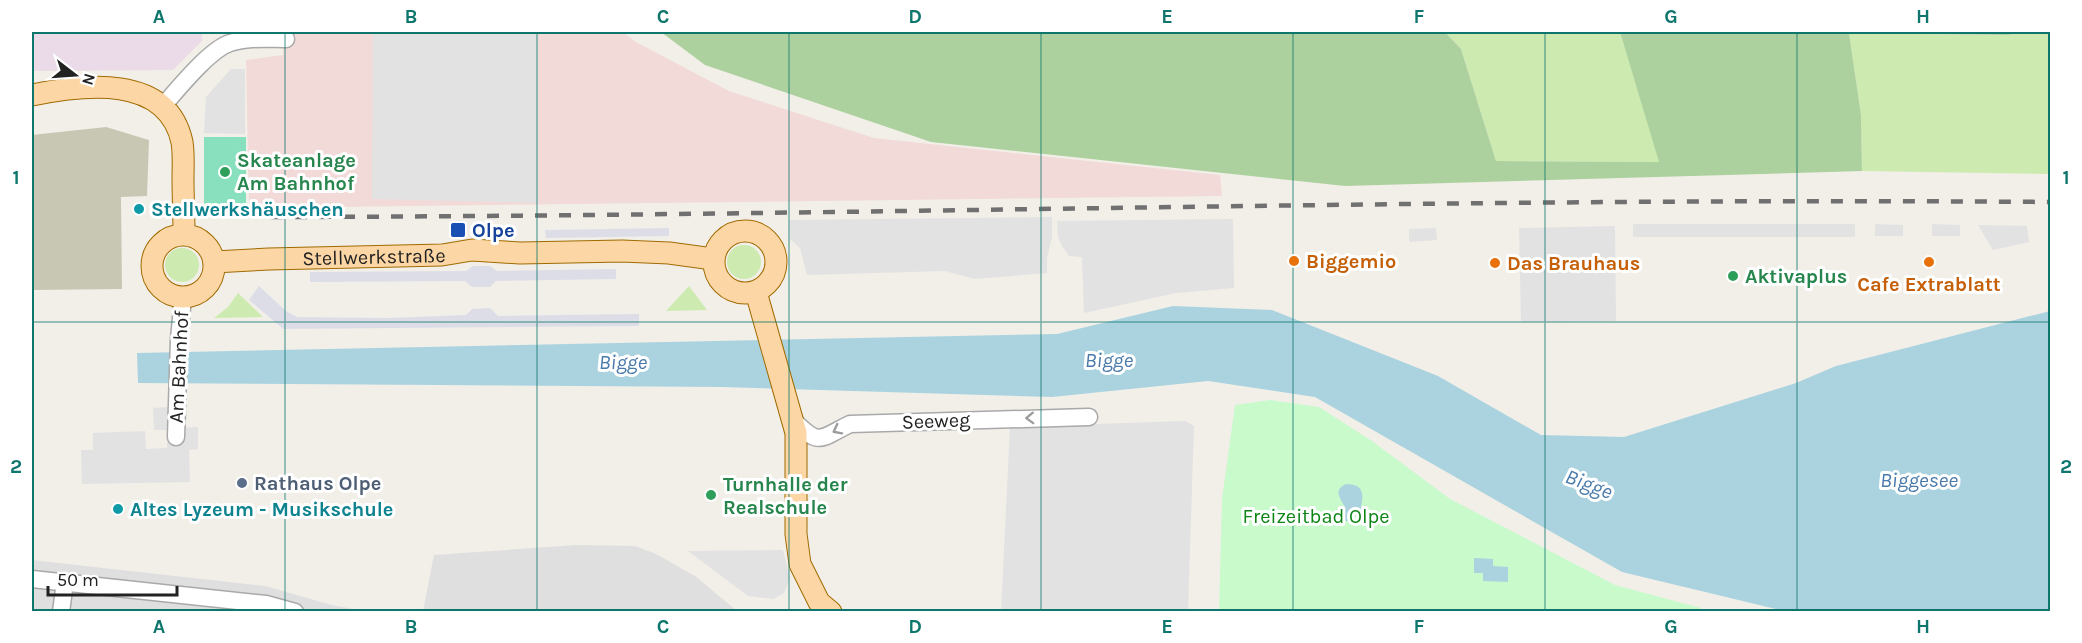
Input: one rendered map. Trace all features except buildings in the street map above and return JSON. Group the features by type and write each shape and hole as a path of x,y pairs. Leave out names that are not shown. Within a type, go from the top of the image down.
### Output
{"main road":[{"path":"32,95 78,87 108,87 133,91 162,106 176,124 182,141 184,234"},
{"path":"739,231 760,234 774,250 776,261 771,280 756,292 736,293 719,281 714,272 715,252 720,242 728,235 739,231"},
{"path":"184,234 201,240 207,246 214,262 209,282 193,295 183,297 164,291 153,275 153,255 158,246 174,236 184,234"},
{"name":"Stellwerkstraße","path":"214,262 442,255 472,250 520,253 669,253 713,260"},
{"path":"756,292 793,418 796,534 800,564 819,602 831,612"}],"street":[{"path":"162,106 183,82 229,43 253,39 286,39"},
{"name":"Am Bahnhof","path":"176,437 179,339 183,297"},
{"name":"Seeweg","path":"793,418 809,437 819,439 850,424 1089,417"},
{"path":"32,579 295,612"},
{"path":"61,612 65,582"}],"shaded area":[{"path":"32,32 202,32 202,41 173,70 32,71"},
{"path":"283,32 623,32 636,42 729,91 874,138 1220,175 1222,196 249,208 246,60 283,55"},
{"path":"373,32 538,32 538,203 372,199"},
{"path":"231,69 245,69 245,134 204,133 206,97"},
{"path":"106,127 149,140 147,196 121,197 122,289 32,290 32,135"},
{"path":"1052,217 1047,273 975,279 945,271 807,275 800,248 790,239 789,220"},
{"path":"1233,219 1234,288 1176,293 1084,313 1082,257 1069,256 1062,246 1058,237 1057,221"},
{"path":"1633,224 1855,224 1855,237 1633,237"},
{"path":"1875,224 1903,225 1903,236 1875,236"},
{"path":"1932,224 1960,225 1960,236 1932,236"},
{"path":"1978,225 2027,226 2029,242 1993,250"},
{"path":"1615,226 1616,321 1521,322 1519,228"},
{"path":"669,228 669,236 546,238 545,230"},
{"path":"1436,228 1437,240 1409,242 1409,229"},
{"path":"473,266 490,266 497,271 616,269 616,279 496,281 490,287 472,287 465,281 310,282 310,272 466,271"},
{"path":"259,286 286,311 297,317 388,318 466,315 472,309 490,308 498,316 639,314 639,326 283,329 249,300"},
{"name":"Altes Lyzeum - Musikschule","path":"169,407 170,428 198,427 198,449 189,450 190,482 82,484 81,450 93,450 93,433 145,431 146,449 167,448 167,430 154,430 153,408"},
{"path":"1185,421 1194,426 1188,611 1001,612 1010,427"},
{"path":"576,545 635,546 656,554 695,576 737,611 423,611 434,555"},
{"path":"783,550 790,578 784,593 773,599 748,596 688,551"},
{"path":"32,560 265,586 332,605 364,611 32,611"}],"green space":[{"path":"661,32 1445,32 1461,49 1496,161 1659,162 1620,32 2024,32 2008,35 1849,33 1861,115 1862,171 1345,186 931,142 705,65"},
{"path":"1445,32 1620,32 1660,162 1496,161 1461,49"},
{"path":"2024,32 2050,32 2050,174 1862,171 1861,115 1849,33 2008,35"},
{"name":"Skateanlage Am Bahnhof","path":"204,137 246,137 246,208 204,208"},
{"path":"744,245 756,250 761,262 756,274 744,279 732,274 727,262 732,250"},
{"path":"182,248 194,253 199,265 194,277 182,282 170,277 165,265 170,253"},
{"path":"689,286 707,310 666,311"},
{"path":"238,293 263,317 214,318 228,307"},
{"name":"Freizeitbad Olpe","path":"1270,400 1319,407 1372,441 1450,499 1615,585 1701,608 1701,612 1219,612 1222,499 1235,405"}],"water":[{"name":"Biggesee","path":"1173,306 1272,310 1438,376 1541,435 1624,437 1796,383 1836,366 2050,311 2050,611 1784,611 1622,572 1315,397 1208,381 1052,397 722,387 138,383 137,353 1057,334"},
{"path":"1346,484 1352,484 1361,490 1361,507 1371,513 1368,523 1360,523 1355,513 1352,513 1350,521 1342,521 1345,507 1339,492"},
{"path":"1474,558 1493,559 1493,566 1508,567 1508,582 1483,581 1483,573 1474,573"}],"railway":[{"path":"271,217 716,214 1605,202 2050,202"}],"place":[{"name":"Skateanlage Am Bahnhof","path":"225,172"},
{"name":"Stellwerkshäuschen","path":"139,209"},
{"name":"Olpe","path":"458,230"},
{"name":"Biggemio","path":"1294,261"},
{"name":"Cafe Extrablatt","path":"1929,262"},
{"name":"Das Brauhaus","path":"1495,263"},
{"name":"Aktivaplus","path":"1733,276"},
{"name":"Rathaus Olpe","path":"242,483"},
{"name":"Turnhalle der Realschule","path":"711,495"},
{"name":"Altes Lyzeum - Musikschule","path":"118,509"}],"water label":[{"name":"Bigge","path":"1109,360"},
{"name":"Bigge","path":"623,362"},
{"name":"Bigge","path":"1589,484"}]}
